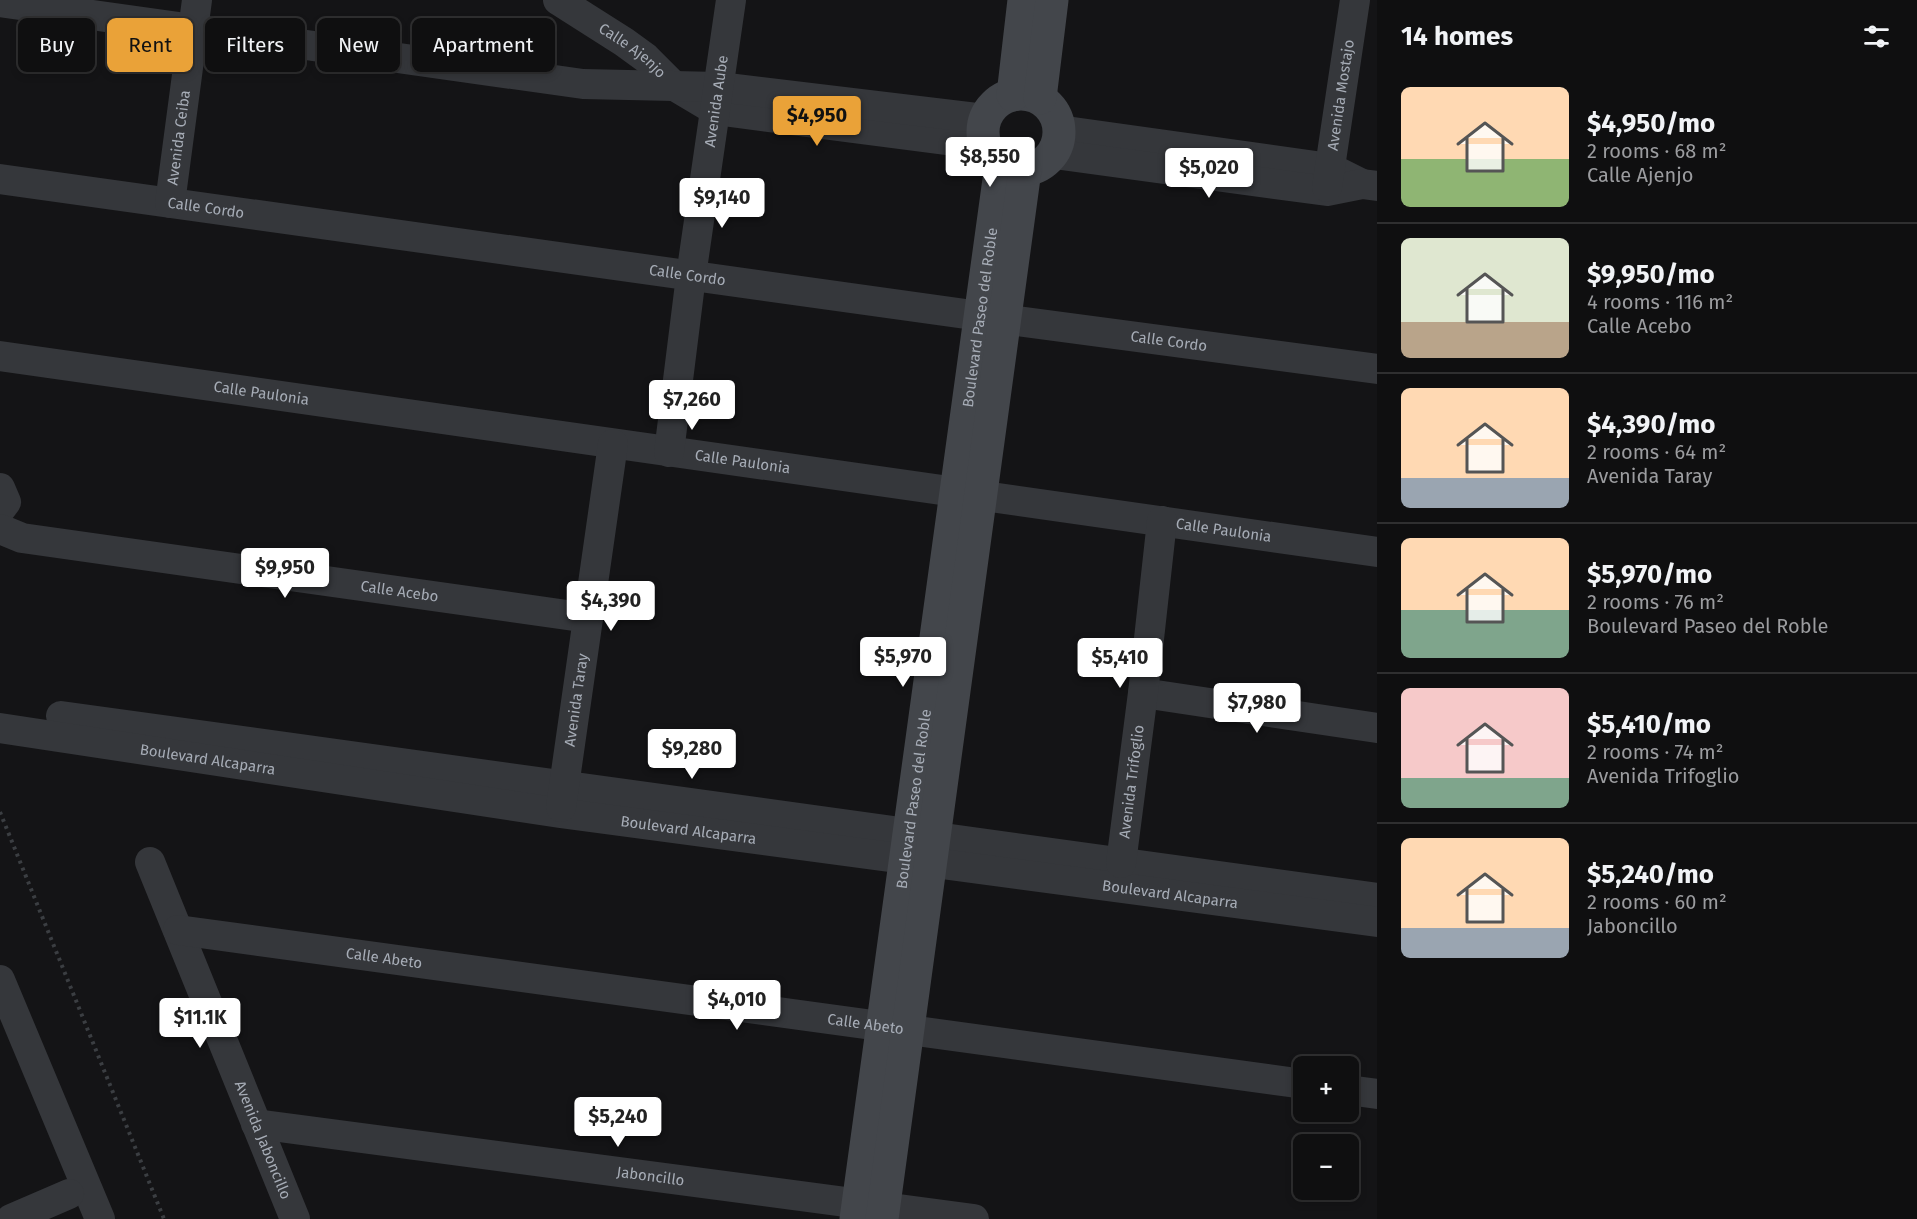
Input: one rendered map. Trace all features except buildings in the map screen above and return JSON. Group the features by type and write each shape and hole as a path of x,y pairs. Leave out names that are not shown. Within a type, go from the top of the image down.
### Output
{"street":[{"name":"Avenida Ceiba","path":"170,203 198,0"},
{"name":"Calle Ajenjo","path":"558,0 646,58 673,85 717,98 999,150"},
{"name":"Avenida Aube","path":"669,452 691,276 731,0"},
{"path":"1024,0 1027,97"},
{"path":"1027,97 1052,0"},
{"name":"Avenida Mostajo","path":"1329,180 1355,0"},
{"path":"0,2 583,84 673,85"},
{"path":"1027,97 1055,114 1057,142 1037,167 999,150 991,108 1000,99 1027,97"},
{"path":"1057,142 1369,185"},
{"name":"Boulevard Paseo del Roble","path":"870,1212 992,318 999,150"},
{"name":"Calle Cordo","path":"0,179 992,318 1377,369"},
{"name":"Calle Paulonia","path":"0,357 1377,552"},
{"name":"Avenida Taray","path":"562,799 613,444"},
{"name":"Calle Acebo","path":"1,507 22,538 588,618"},
{"name":"Avenida Trifoglio","path":"1121,863 1162,522"},
{"path":"1143,693 1377,728"},
{"name":"Boulevard Alcaparra","path":"0,707 562,799"},
{"name":"Boulevard Alcaparra","path":"0,728 562,799 920,848 1377,922"},
{"name":"Boulevard Alcaparra","path":"920,848 1121,863 1377,898"},
{"name":"Avenida Jaboncillo","path":"150,862 295,1219"},
{"name":"Calle Abeto","path":"178,930 1293,1082"},
{"path":"0,980 100,1219"},
{"path":"1359,1092 1377,1094"},
{"name":"Jaboncillo","path":"256,1124 870,1212 974,1219"},
{"path":"11,1219 69,1194"}],"path":[{"path":"0,812 164,1219"}]}
